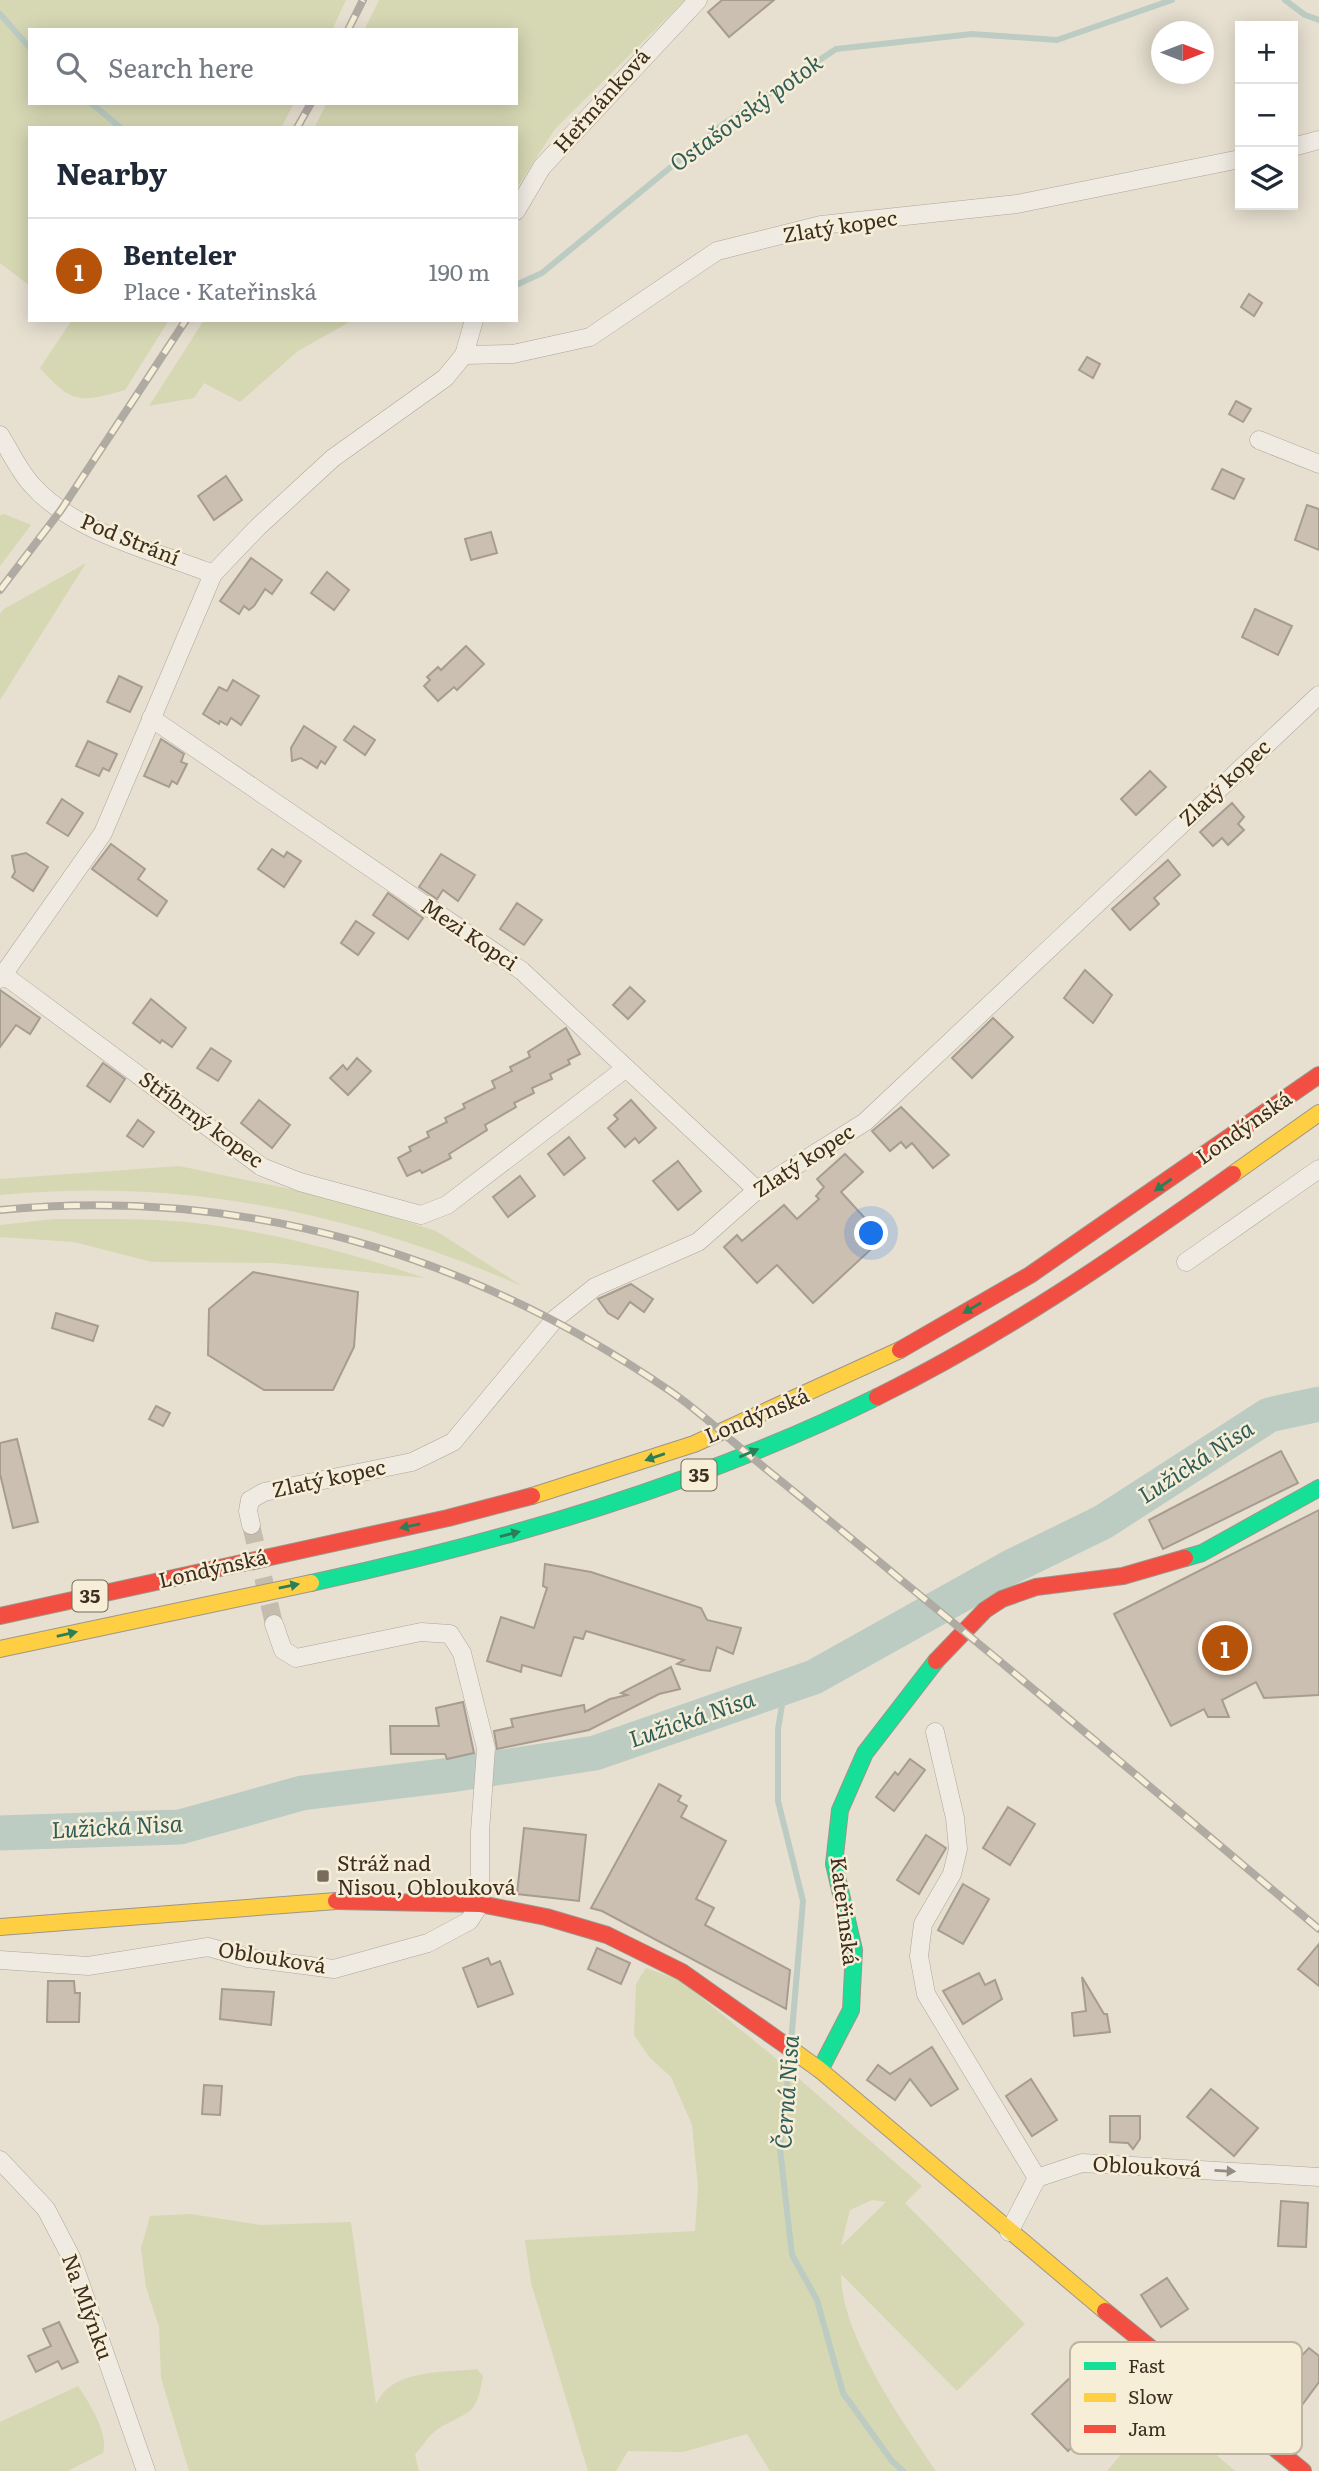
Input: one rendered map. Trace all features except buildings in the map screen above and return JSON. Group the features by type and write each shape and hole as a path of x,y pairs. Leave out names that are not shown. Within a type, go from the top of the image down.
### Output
{"main road":[{"name":"Londýnská","path":"0,1616 448,1518 565,1487 694,1444 888,1357 1030,1275 1319,1075"},
{"name":"Londýnská","path":"0,1649 488,1539 697,1475 856,1407 1007,1326 1101,1266 1319,1113"},
{"name":"Kateřinská","path":"820,2070 851,2010 854,1950 834,1864 840,1810 865,1753 949,1645 985,1610 1002,1599 1036,1587 1123,1576 1202,1552 1319,1488"},
{"path":"0,1927 336,1901 480,1904 547,1917 607,1935 682,1972 820,2070 1009,2232 1144,2342"},
{"path":"1282,2454 1303,2471"}],"street":[{"name":"Heřmánková","path":"518,208 542,167 698,0"},
{"path":"1298,146 1319,140"},
{"name":"Zlatý kopec","path":"464,355 513,354 590,337 717,251 821,225 1017,204 1235,160"},
{"path":"464,355 473,322"},
{"name":"Stříbrný kopec","path":"464,355 445,378 333,458 258,527 213,574 103,833 2,977 262,1167 300,1182 421,1215 447,1205 626,1068"},
{"name":"Pod Strání","path":"0,435 31,485 61,510 83,524 213,574"},
{"path":"1259,440 1319,464"},
{"name":"Zlatý kopec","path":"251,1525 248,1511 250,1500 264,1492 412,1462 453,1442 555,1319 595,1287 698,1242 757,1190 865,1122 1319,695"},
{"name":"Mezi Kopci","path":"151,718 522,971 757,1190"},
{"path":"1186,1262 1319,1168"},
{"path":"274,1624 283,1650 296,1658 421,1632 450,1633 463,1653 486,1748 482,1794 480,1904"},
{"path":"935,1732 955,1818 958,1849 952,1874 923,1924 919,1956 926,1994 1038,2178 1009,2232"},
{"name":"Oblouková","path":"0,1960 89,1966 208,1947 248,1958 334,1969 428,1943 469,1921 480,1904"},
{"name":"Na Mlýnku","path":"0,2161 46,2209 71,2257 146,2471"},
{"name":"Oblouková","path":"1038,2178 1082,2163 1319,2177"}],"green space":[{"path":"0,0 346,0 333,28 28,28 28,105 293,105 282,126 28,126 28,284 0,263"},
{"path":"379,0 685,0 555,129 518,186 518,126 315,126 326,105 518,105 518,28 365,28"},
{"path":"71,322 168,322 125,390 97,397 77,397 60,388 40,368"},
{"path":"203,322 349,322 298,351 240,402 204,383 194,398 149,406"},
{"path":"4,514 31,525 0,566 0,515"},
{"path":"86,563 0,700 0,614 4,609"},
{"path":"179,1166 333,1198 436,1231 522,1286 395,1238 267,1206 136,1191 0,1195 0,1179"},
{"path":"54,1219 154,1220 217,1226 308,1244 425,1278 275,1263 152,1262 74,1242 0,1237 0,1225"},
{"path":"646,1968 680,1980 773,2056 922,2186 905,2203 1025,2324 957,2391 841,2274 844,2298 862,2350 891,2403 936,2471 770,2471 747,2434 683,2452 628,2451 616,2471 588,2471 531,2283 525,2240 695,2231 698,2187 692,2125 671,2077 650,2058 634,2035 636,1984","holes":["872,2200 886,2202 841,2246 850,2210"]},
{"path":"191,2214 260,2225 351,2222 376,2404 393,2384 419,2375 477,2369 483,2376 478,2399 470,2411 435,2431 415,2455 419,2471 189,2471 161,2378 159,2327 146,2287 141,2248 150,2216"},
{"path":"78,2386 101,2427 103,2453 68,2471 0,2471 0,2422"},
{"path":"1121,2454 1215,2454 1235,2471 1107,2471"}],"waterway":[{"name":"Ostašovský potok","path":"518,284 542,273 722,125 836,49 972,34 1057,40 1172,0"},
{"name":"Ostašovský potok","path":"1285,0 1305,15 1319,20"},
{"name":"Ostašovský potok","path":"0,14 28,46"},
{"name":"Ostašovský potok","path":"93,105 119,126"},
{"name":"Lužická Nisa","path":"0,1833 180,1827 302,1793 450,1775 595,1753 814,1677 1009,1568 1103,1522 1269,1415 1319,1404"},
{"name":"Černá Nisa","path":"785,1687 778,1729 778,1801 803,1901 791,2043"},
{"name":"Černá Nisa","path":"790,2057 780,2149 792,2255 817,2300 843,2393 892,2461 903,2471"}],"tunnel":[{"path":"251,1525 274,1624"}],"railway":[{"path":"349,28 363,0"},
{"path":"298,126 310,105"},
{"path":"0,590 61,510 185,322"},
{"path":"0,1210 90,1205 179,1209 266,1221 351,1240 434,1267 515,1302 594,1343 670,1391 700,1414 1058,1709 1319,1929"}],"traffic: fast":[{"path":"311,1583 456,1549 600,1507 740,1457 877,1397"},
{"path":"1185,1558 1202,1553 1319,1488"},
{"path":"820,2070 851,2010 854,1950 834,1864 840,1810 865,1753 936,1661"}],"traffic: slow":[{"path":"1233,1174 1319,1113"},
{"path":"532,1496 694,1444 900,1350"},
{"path":"0,1649 311,1583"},
{"path":"0,1927 336,1901"},
{"path":"788,2047 820,2070 1105,2311"}],"traffic: jam":[{"path":"900,1350 1030,1275 1319,1075"},
{"path":"877,1397 970,1347 1060,1293 1233,1174"},
{"path":"0,1616 448,1518 532,1496"},
{"path":"936,1661 985,1610 1002,1599 1036,1587 1123,1576 1185,1558"},
{"path":"336,1901 480,1904 546,1917 607,1935 682,1972 788,2047"},
{"path":"1105,2311 1143,2342"},
{"path":"1282,2454 1303,2471"}],"place":[{"name":"Benteler","path":"1225,1648"},
{"name":"Stráž nad Nisou, Oblouková","path":"323,1876"}]}
